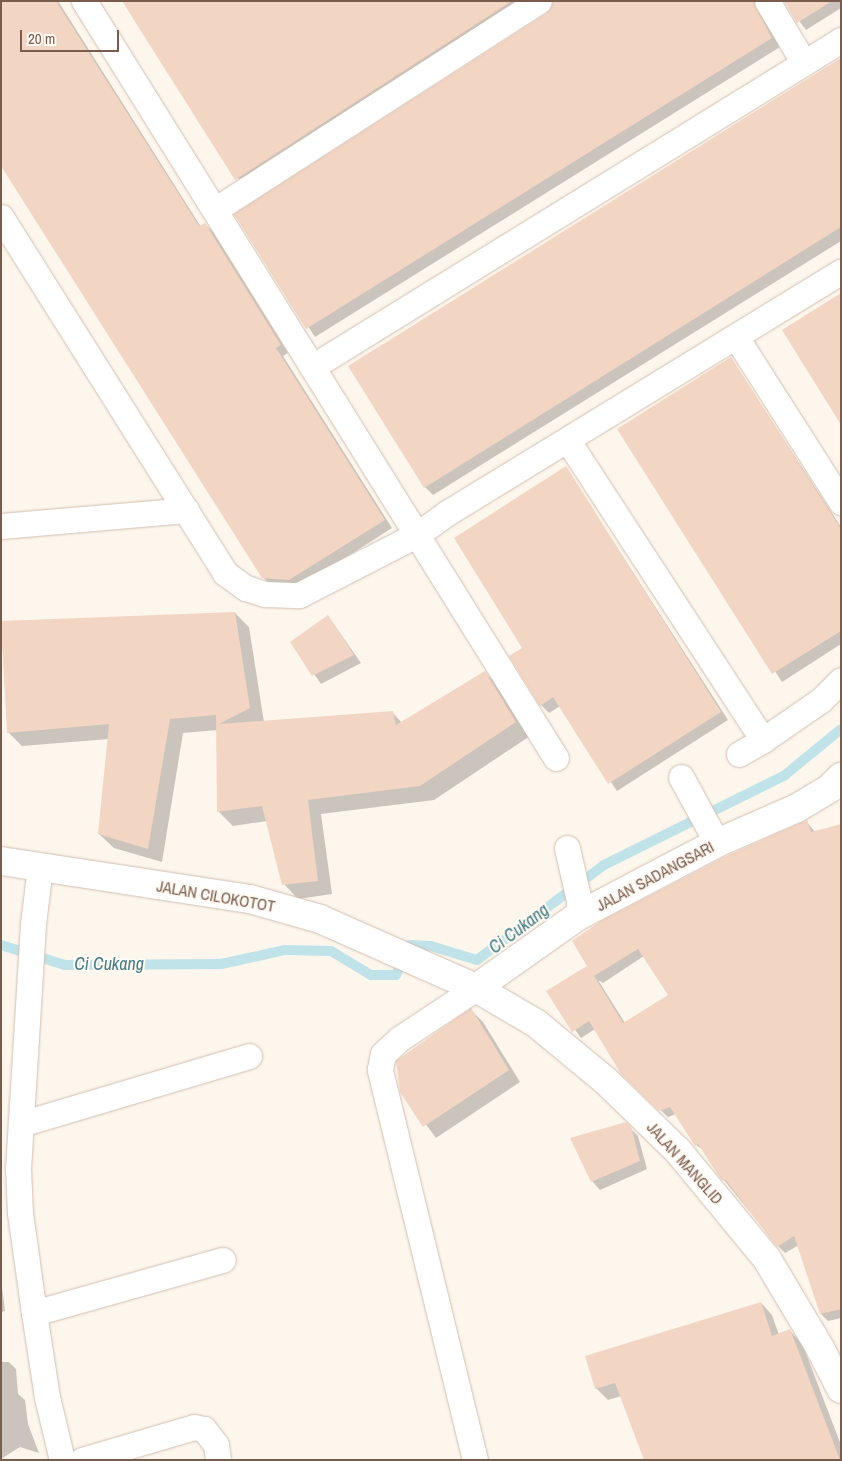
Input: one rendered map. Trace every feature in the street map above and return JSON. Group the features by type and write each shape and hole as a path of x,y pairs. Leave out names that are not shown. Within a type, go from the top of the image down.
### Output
{"street":[{"path":"84,1 216,209 312,367 418,534 556,758"},
{"path":"216,209 539,1"},
{"path":"767,1 804,63"},
{"path":"312,367 841,40"},
{"path":"1,217 225,573 246,588 265,594 300,595 418,534 447,513 568,441 841,272"},
{"path":"736,337 841,502"},
{"path":"568,441 763,740"},
{"path":"1,526 186,510"},
{"path":"739,754 763,740 821,700 841,680"},
{"name":"JALAN SADANGSARI","path":"476,988 578,909 712,836 797,808 830,788 841,777"},
{"path":"681,778 712,836"},
{"path":"567,848 573,872 578,909"},
{"name":"JALAN CILOKOTOT","path":"1,861 250,899 320,919 440,974 476,988"},
{"path":"40,867 32,940 20,1124 10,1214 34,1312 47,1397 62,1460"},
{"path":"475,1460 380,1069 383,1054 399,1039 476,988"},
{"name":"JALAN MANGLID","path":"476,988 544,1030 606,1081 678,1151 767,1259 820,1348 841,1389"},
{"path":"20,1124 249,1056"},
{"path":"34,1312 223,1260"},
{"path":"82,1460 194,1427 204,1429 216,1445 218,1460"}],"building":[{"path":"1,1 56,1 199,226 205,223 281,345 276,348 385,520 289,580 262,578 1,166"},
{"path":"122,1 512,1 235,180"},
{"path":"553,1 753,1 772,38 306,329 234,214 547,13"},
{"path":"784,1 832,1 797,23"},
{"path":"841,58 841,227 424,488 348,366"},
{"path":"841,293 841,425 782,330"},
{"path":"731,357 841,529 841,631 772,674 617,429"},
{"path":"566,466 721,712 608,784 553,697 540,706 509,656 522,648 454,538"},
{"path":"235,612 250,708 219,724 393,711 396,725 485,671 516,722 420,786 308,800 318,881 282,885 262,806 217,812 216,715 170,719 148,849 98,834 109,724 7,733 1,621"},
{"path":"328,615 354,655 312,676 290,642"},
{"path":"807,820 811,832 841,824 841,1309 820,1314 794,1236 777,1247 725,1179 723,1181 718,1175 698,1144 695,1146 670,1107 659,1111 621,1074 589,1021 572,1032 546,991 587,966 572,941 601,921 724,857","holes":["638,949 668,995 623,1023 594,976"]},
{"path":"471,1008 509,1070 423,1127 400,1092 396,1061"},
{"path":"626,1122 631,1127 640,1161 591,1182 570,1138"},
{"path":"761,1302 772,1336 790,1329 840,1460 644,1460 615,1383 595,1389 585,1356"}],"waterway":[{"name":"Ci Cukang","path":"1,945 65,965 221,964 285,950 331,951 371,975 396,975 410,945 431,946 477,960 604,865 785,775 841,729"}]}
